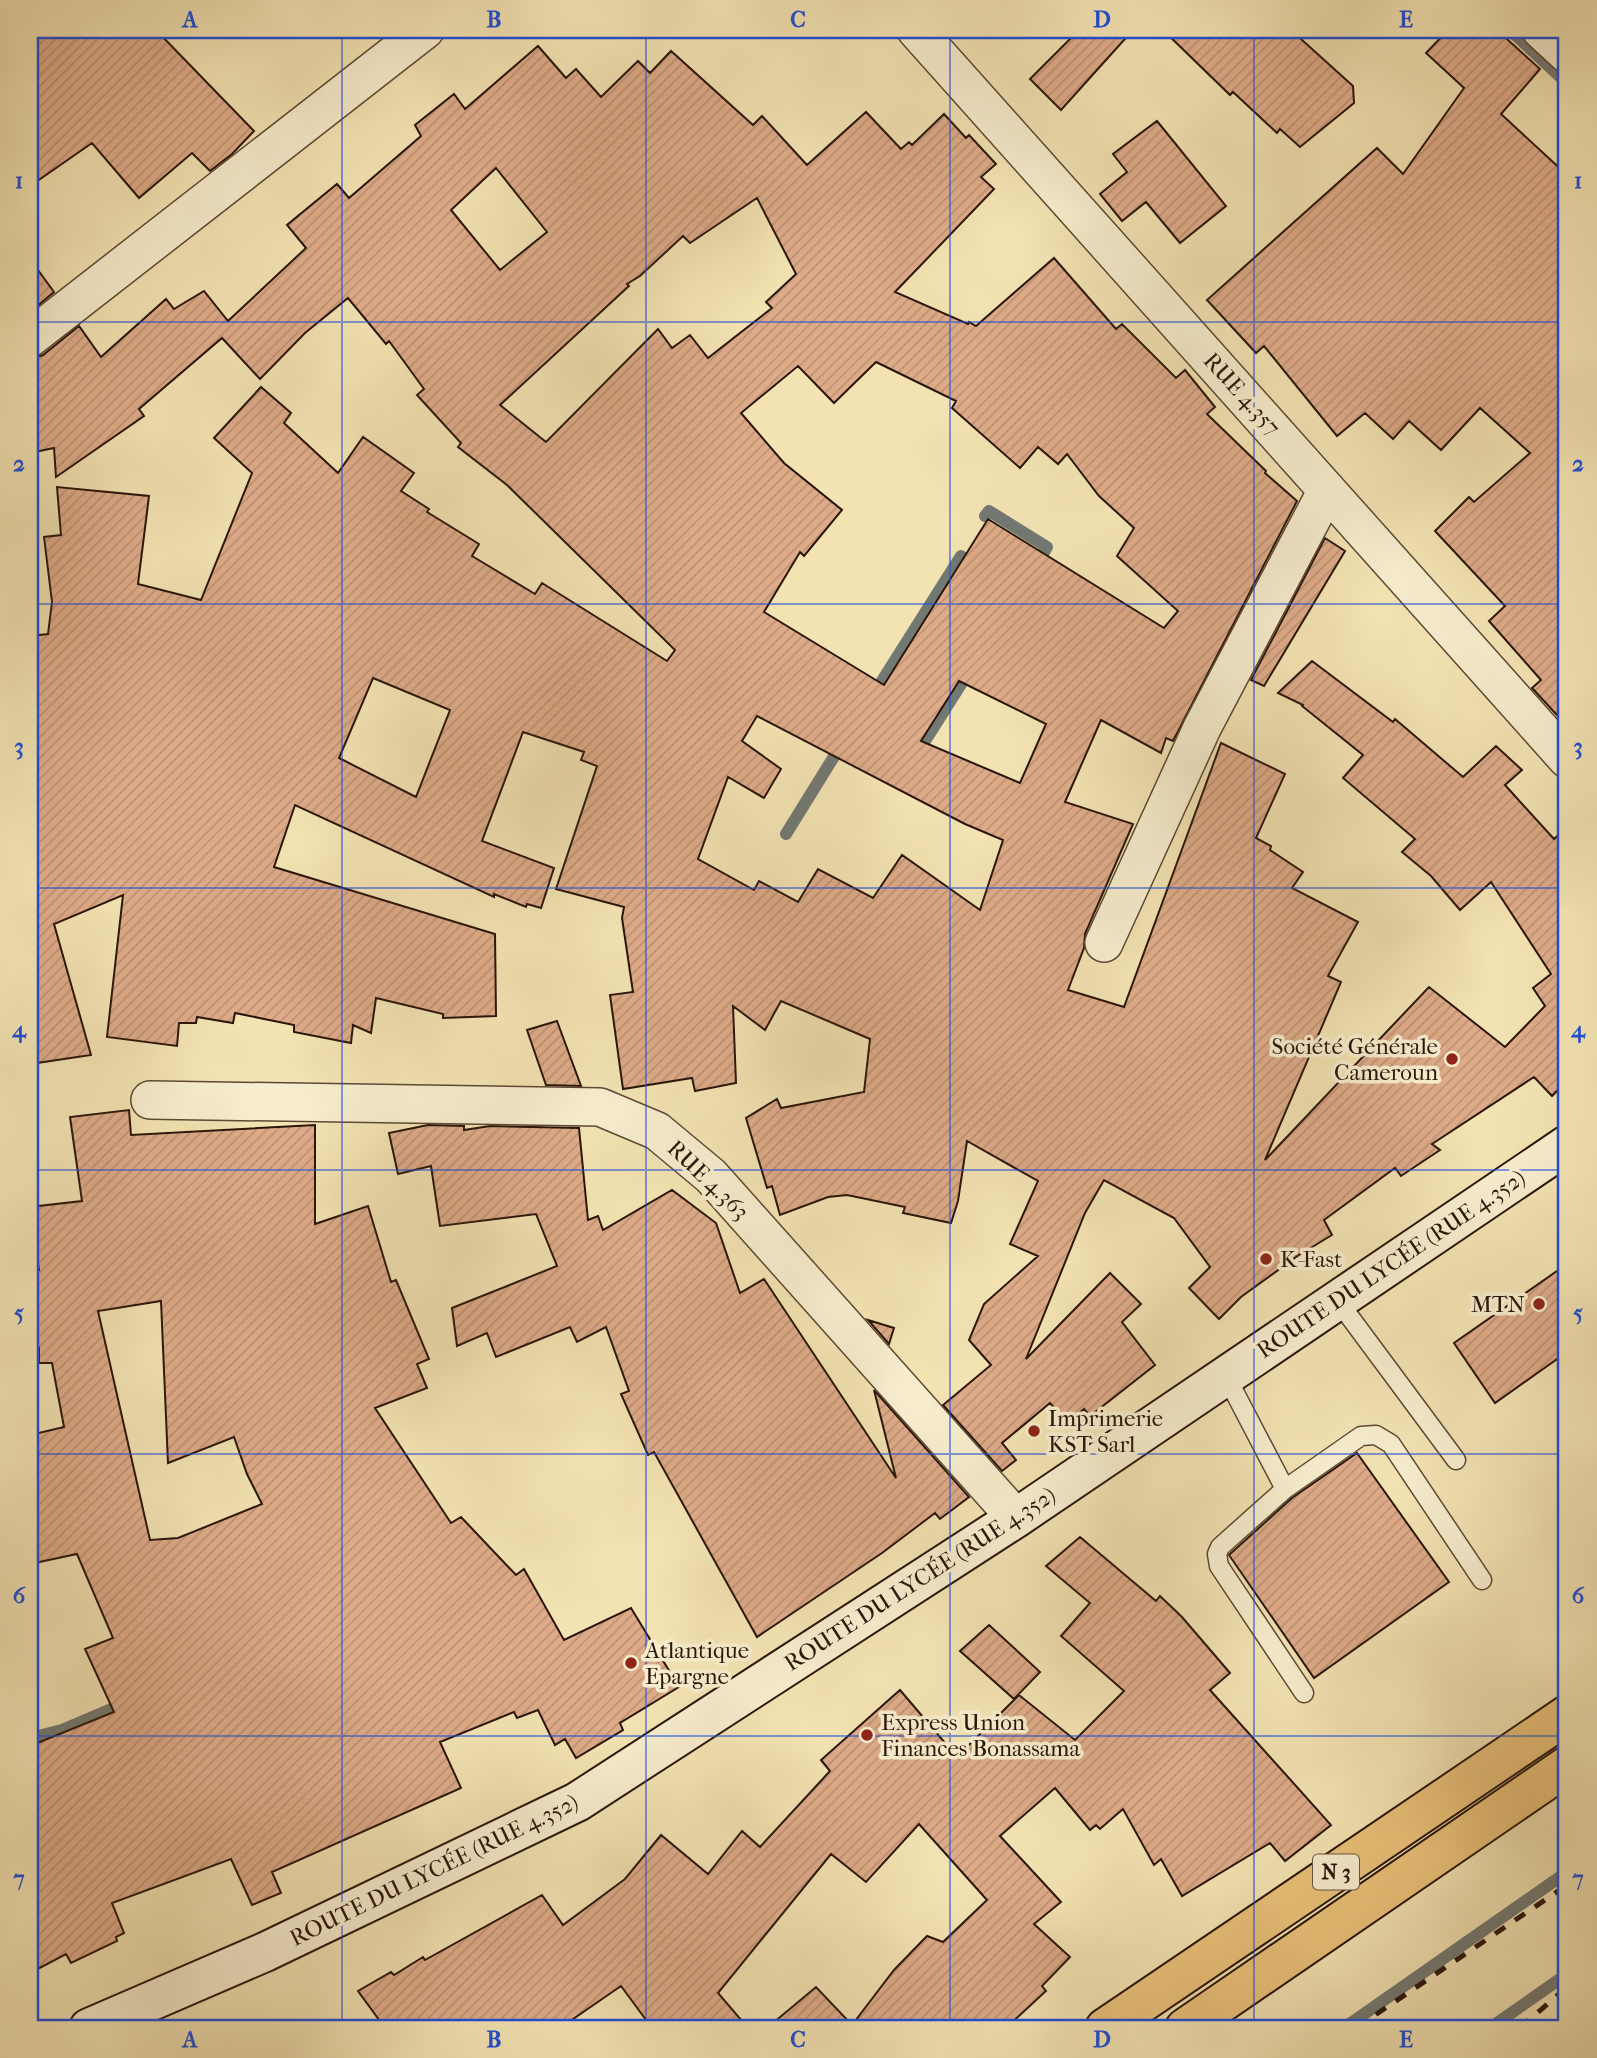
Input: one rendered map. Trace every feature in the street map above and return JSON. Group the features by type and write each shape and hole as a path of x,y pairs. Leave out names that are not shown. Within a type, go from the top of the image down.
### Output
{"highway":[{"name":"N 3","path":"1105,2028 1567,1715"},
{"path":"1185,2028 1567,1766"}],"main road":[{"name":"ROUTE DU LYCÉE (RUE 4.352)","path":"89,2028 265,1952 577,1802 1016,1518 1567,1145"}],"street":[{"path":"30,338 425,30"},
{"name":"RUE 4.357","path":"916,30 1567,759"},
{"path":"1541,30 1567,54"},
{"path":"1104,943 1202,728 1327,490"},
{"name":"RUE 4.363","path":"150,1100 600,1107 657,1131 711,1177 1016,1518"}],"lane":[{"path":"1338,1301 1456,1460"},
{"path":"1226,1376 1285,1489"},
{"path":"1304,1693 1219,1566 1217,1555 1220,1547 1285,1489 1361,1436 1376,1435 1391,1444 1482,1580"}],"building":[{"path":"30,30 156,30 254,131 232,154 210,171 192,153 139,198 92,143 30,186"},
{"path":"1079,30 1133,30 1061,110 1030,79"},
{"path":"1163,30 1291,30 1353,86 1354,103 1300,147 1280,129 1277,133 1233,92 1230,95"},
{"path":"1448,30 1497,30 1540,69 1501,114 1567,175 1567,726 1532,688 1541,680 1489,621 1505,606 1435,531 1469,497 1474,502 1530,453 1480,408 1441,450 1409,421 1393,439 1365,413 1337,436 1264,346 1256,353 1207,300 1377,148 1403,174 1464,88 1426,53"},
{"path":"538,46 566,78 576,69 601,97 638,61 650,73 671,51 753,125 762,116 807,165 866,112 901,149 909,142 912,145 944,114 966,138 969,135 996,164 981,177 994,189 895,292 976,326 1054,258 1116,329 1122,324 1176,378 1185,370 1215,407 1207,414 1266,471 1265,473 1297,501 1173,741 1166,738 1161,753 1101,720 1065,802 1133,824 1085,934 1084,948 1068,990 1124,1007 1221,743 1285,774 1256,838 1271,846 1270,850 1303,872 1292,888 1358,922 1328,976 1341,982 1265,1160 1429,987 1505,1047 1545,1006 1533,988 1551,974 1491,882 1460,910 1431,876 1402,852 1415,839 1343,778 1363,755 1303,705 1278,693 1312,661 1393,722 1395,719 1463,777 1496,746 1522,770 1505,785 1554,839 1567,827 1567,1081 1552,1096 1534,1077 1432,1144 1440,1150 1401,1176 1395,1168 1324,1220 1332,1235 1241,1297 1219,1319 1189,1288 1210,1267 1174,1218 1104,1180 1085,1213 1026,1359 1110,1273 1141,1304 1122,1322 1155,1365 1090,1416 1084,1409 1067,1423 1050,1403 1002,1443 1016,1460 1002,1471 943,1405 991,1365 969,1340 984,1304 1038,1256 1010,1244 1038,1181 967,1141 958,1201 951,1223 903,1213 905,1207 847,1195 828,1197 780,1215 772,1186 767,1188 746,1118 777,1099 781,1108 864,1092 870,1039 781,1001 765,1030 733,1006 736,1083 695,1091 692,1078 623,1089 610,995 633,992 622,918 624,907 556,889 597,766 581,760 584,752 523,732 482,841 554,868 541,908 527,904 526,907 494,894 494,897 295,805 274,867 495,934 496,1016 443,1018 443,1014 376,998 371,1033 353,1025 351,1043 294,1032 294,1025 235,1013 233,1023 197,1017 196,1023 179,1023 177,1046 107,1037 123,895 54,924 91,1055 30,1064 30,636 48,634 52,602 44,537 61,535 57,487 149,496 138,584 201,600 252,473 214,438 261,387 291,413 284,423 338,473 363,437 414,473 401,491 429,509 427,512 479,544 472,556 535,594 542,583 667,661 675,650 507,485 458,447 461,443 417,395 424,389 389,341 386,344 348,298 305,333 260,379 222,338 139,409 144,416 56,477 54,448 30,453 30,359 43,355 79,326 101,357 166,299 174,309 204,291 228,321 306,248 287,225 337,184 349,198 421,136 415,125 454,94 465,109","holes":["496,168 547,232 500,270 451,210","757,198 796,274 766,302 772,308 708,358 690,335 672,348 658,329 546,442 500,405 629,286 627,284 640,276 683,236 690,243","876,362 956,401 952,408 1020,468 1038,447 1058,464 1067,454 1099,496 1134,528 1117,556 1178,611 1164,628 988,519 884,685 764,612 800,552 804,556 842,510 784,463 741,413 798,366 834,403","373,678 450,710 416,797 339,758","959,681 1046,724 1020,783 921,741","757,716 965,824 1003,840 980,910 902,855 873,898 818,869 798,902 759,881 754,890 698,859 728,777 764,798 781,769 742,741"]},
{"path":"1157,121 1226,206 1180,243 1146,202 1122,221 1100,194 1127,172 1113,154"},
{"path":"30,259 54,292 30,312"},
{"path":"1325,538 1345,551 1264,686 1251,680"},
{"path":"557,1021 581,1086 546,1085 527,1030"},
{"path":"129,1110 131,1135 315,1125 315,1224 368,1206 391,1282 396,1280 429,1359 417,1364 427,1388 375,1408 451,1523 461,1517 516,1575 524,1569 564,1640 631,1608 679,1687 620,1723 623,1730 576,1758 565,1739 555,1745 538,1710 517,1718 514,1712 440,1742 461,1788 272,1872 281,1893 252,1905 231,1859 112,1903 124,1933 116,1937 117,1941 71,1963 66,1954 30,1973 30,1746 114,1712 85,1649 113,1638 77,1554 30,1564 30,1435 64,1427 52,1363 39,1363 39,1348 30,1350 30,1272 39,1270 30,1207 82,1201 70,1117","holes":["161,1301 168,1463 234,1437 247,1474 262,1504 178,1538 150,1540 98,1311"]},
{"path":"428,1125 464,1126 464,1130 490,1126 579,1128 588,1220 598,1216 603,1230 672,1190 716,1223 740,1293 764,1279 896,1478 874,1390 969,1497 940,1519 935,1513 882,1553 757,1637 654,1452 648,1455 621,1394 629,1391 606,1327 577,1342 570,1327 496,1357 487,1333 457,1346 452,1308 557,1266 536,1214 440,1226 431,1166 398,1174 389,1133"},
{"name":"MTN","path":"1567,1264 1567,1352 1495,1403 1454,1343"},
{"path":"868,1320 894,1328 889,1344"},
{"path":"1357,1453 1449,1582 1314,1678 1229,1555 1292,1498"},
{"path":"1080,1537 1156,1601 1160,1596 1182,1617 1230,1673 1210,1690 1331,1825 1285,1861 1270,1843 1182,1896 1161,1859 1154,1865 1123,1809 1100,1829 1096,1825 1090,1830 1055,1788 1000,1836 1061,1902 1034,1924 1070,1957 1042,1986 1046,1991 1006,2028 767,2028 816,1987 852,2025 894,1970 927,1936 943,1942 987,1900 919,1824 866,1882 831,1854 718,1993 748,2028 652,2028 621,1986 560,2028 385,2028 358,1991 391,1972 394,1975 423,1957 425,1960 542,1895 563,1925 625,1879 661,1835 708,1874 742,1831 760,1847 830,1771 821,1760 900,1690 957,1757 1019,1695 1075,1740 1124,1691 1061,1636 1090,1603 1046,1566"},
{"path":"989,1625 1040,1672 1014,1699 960,1651"}],"waterway":[{"path":"1510,30 1567,83"},
{"path":"985,516 989,511 1047,547 1036,566"},
{"path":"875,692 961,556"},
{"path":"918,752 970,670"},
{"path":"786,834 843,742"},
{"path":"30,1738 62,1730 128,1702"},
{"path":"1344,2028 1567,1872"},
{"path":"1490,2028 1567,1974"}],"railway":[{"path":"1356,2028 1567,1885"},
{"path":"1520,2028 1567,1987"}],"place":[{"name":"Société Générale Cameroun","path":"1452,1059"},
{"name":"K-Fast","path":"1266,1259"},
{"name":"MTN","path":"1539,1304"},
{"name":"Imprimerie KST Sarl","path":"1034,1431"},
{"name":"Atlantique Epargne","path":"631,1663"},
{"name":"Express Union Finances Bonassama","path":"867,1735"}]}
